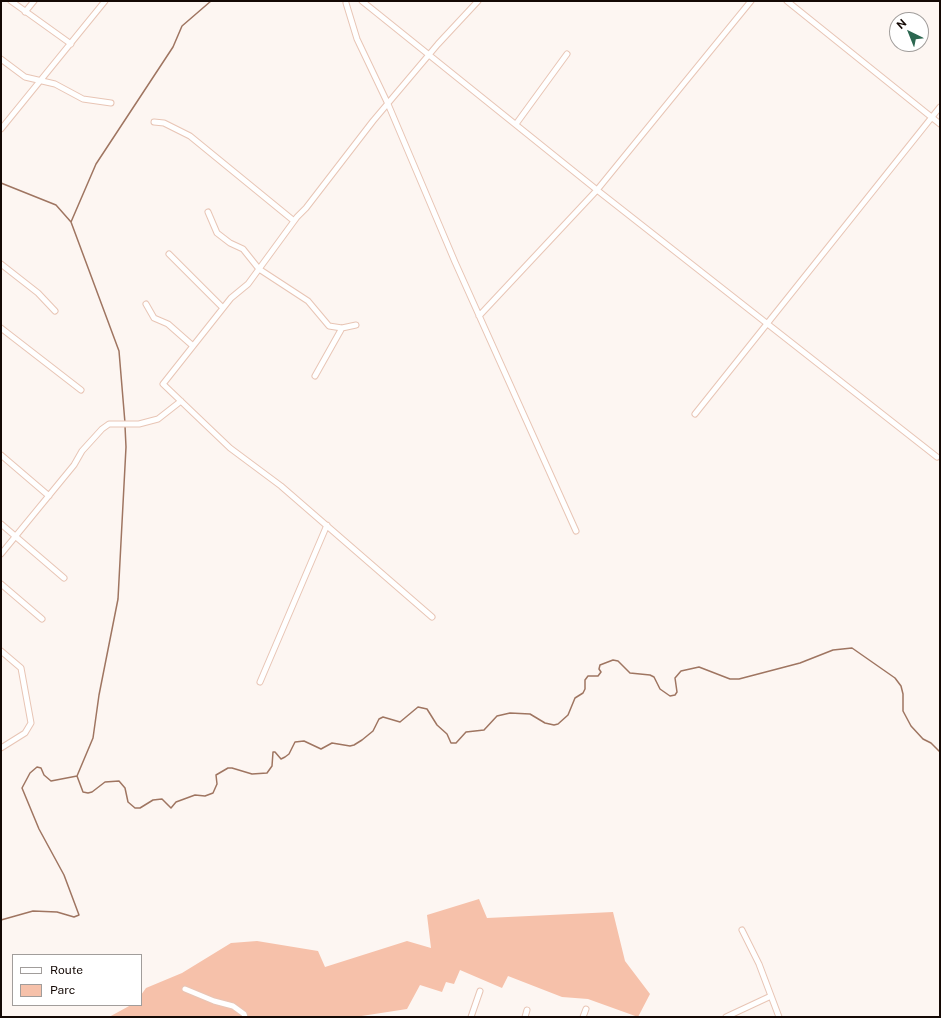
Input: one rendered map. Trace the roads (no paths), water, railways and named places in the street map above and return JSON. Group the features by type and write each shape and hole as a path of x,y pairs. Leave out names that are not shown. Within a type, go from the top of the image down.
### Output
{"street":[{"path":"11,1 71,44"},
{"path":"25,12 34,1"},
{"path":"1,129 105,1"},
{"path":"362,1 597,190 937,457"},
{"path":"432,617 281,486 230,448 163,384 223,308 248,284 294,221 429,54 478,1"},
{"path":"479,316 597,190 751,1"},
{"path":"786,1 940,124"},
{"path":"346,3 357,39 388,104 479,316 576,531"},
{"path":"516,124 567,54"},
{"path":"1,59 25,77 55,84 83,99 110,103"},
{"path":"695,414 940,107"},
{"path":"154,122 164,123 190,136 294,221"},
{"path":"208,212 217,233 230,243 243,248 259,269 308,302 329,326 342,328 356,325"},
{"path":"169,254 223,308"},
{"path":"1,264 38,293 55,311"},
{"path":"146,304 154,318 168,324 192,346"},
{"path":"1,328 81,390"},
{"path":"315,376 342,328"},
{"path":"1,554 74,465 82,451 105,426 109,424 139,424 158,419 180,401"},
{"path":"1,455 49,496"},
{"path":"1,524 64,578"},
{"path":"260,682 327,525"},
{"path":"1,584 42,619"},
{"path":"1,651 21,668 32,723 25,733 1,748"},
{"path":"742,930 751,948 779,1017"},
{"path":"185,989 214,1002 233,1006 244,1014 245,1017"},
{"path":"471,1017 480,991"},
{"path":"726,1017 771,996"},
{"path":"525,1017 527,1010"},
{"path":"583,1017 586,1010"}],"waterway":[{"path":"125,423 119,351 71,222 96,164 173,47 182,26 211,1"},
{"path":"1,183 56,205 71,222"},
{"path":"77,776 93,738 99,695 118,599 126,447 125,426"},
{"path":"1,920 33,911 57,912 74,917 79,915 64,875 39,829 22,788 30,773 37,767 41,768 44,775 51,781 77,776 83,792 88,793 92,792 105,782 119,781 125,788 128,802 135,808 140,808 153,800 162,799 171,808 176,802 195,795 205,796 213,793 217,784 216,775 228,768 252,774 267,773 272,766 273,752 275,752 281,759 289,754 295,742 304,741 321,749 332,743 350,746 354,745 373,731 379,719 383,717 400,722 418,707 427,709 437,725 447,734 451,743 456,743 466,732 484,730 497,716 510,713 530,714 545,723 554,725 558,724 568,715 575,698 583,693 585,689 585,680 588,676 598,676 601,672 599,669 600,665 613,660 618,661 630,673 650,675 654,677 660,689 670,696 675,695 677,692 675,678 681,671 699,667 730,679 739,679 800,663 833,650 852,648 895,678 901,686 903,694 903,711 911,726 923,739 931,743 940,752"}]}
